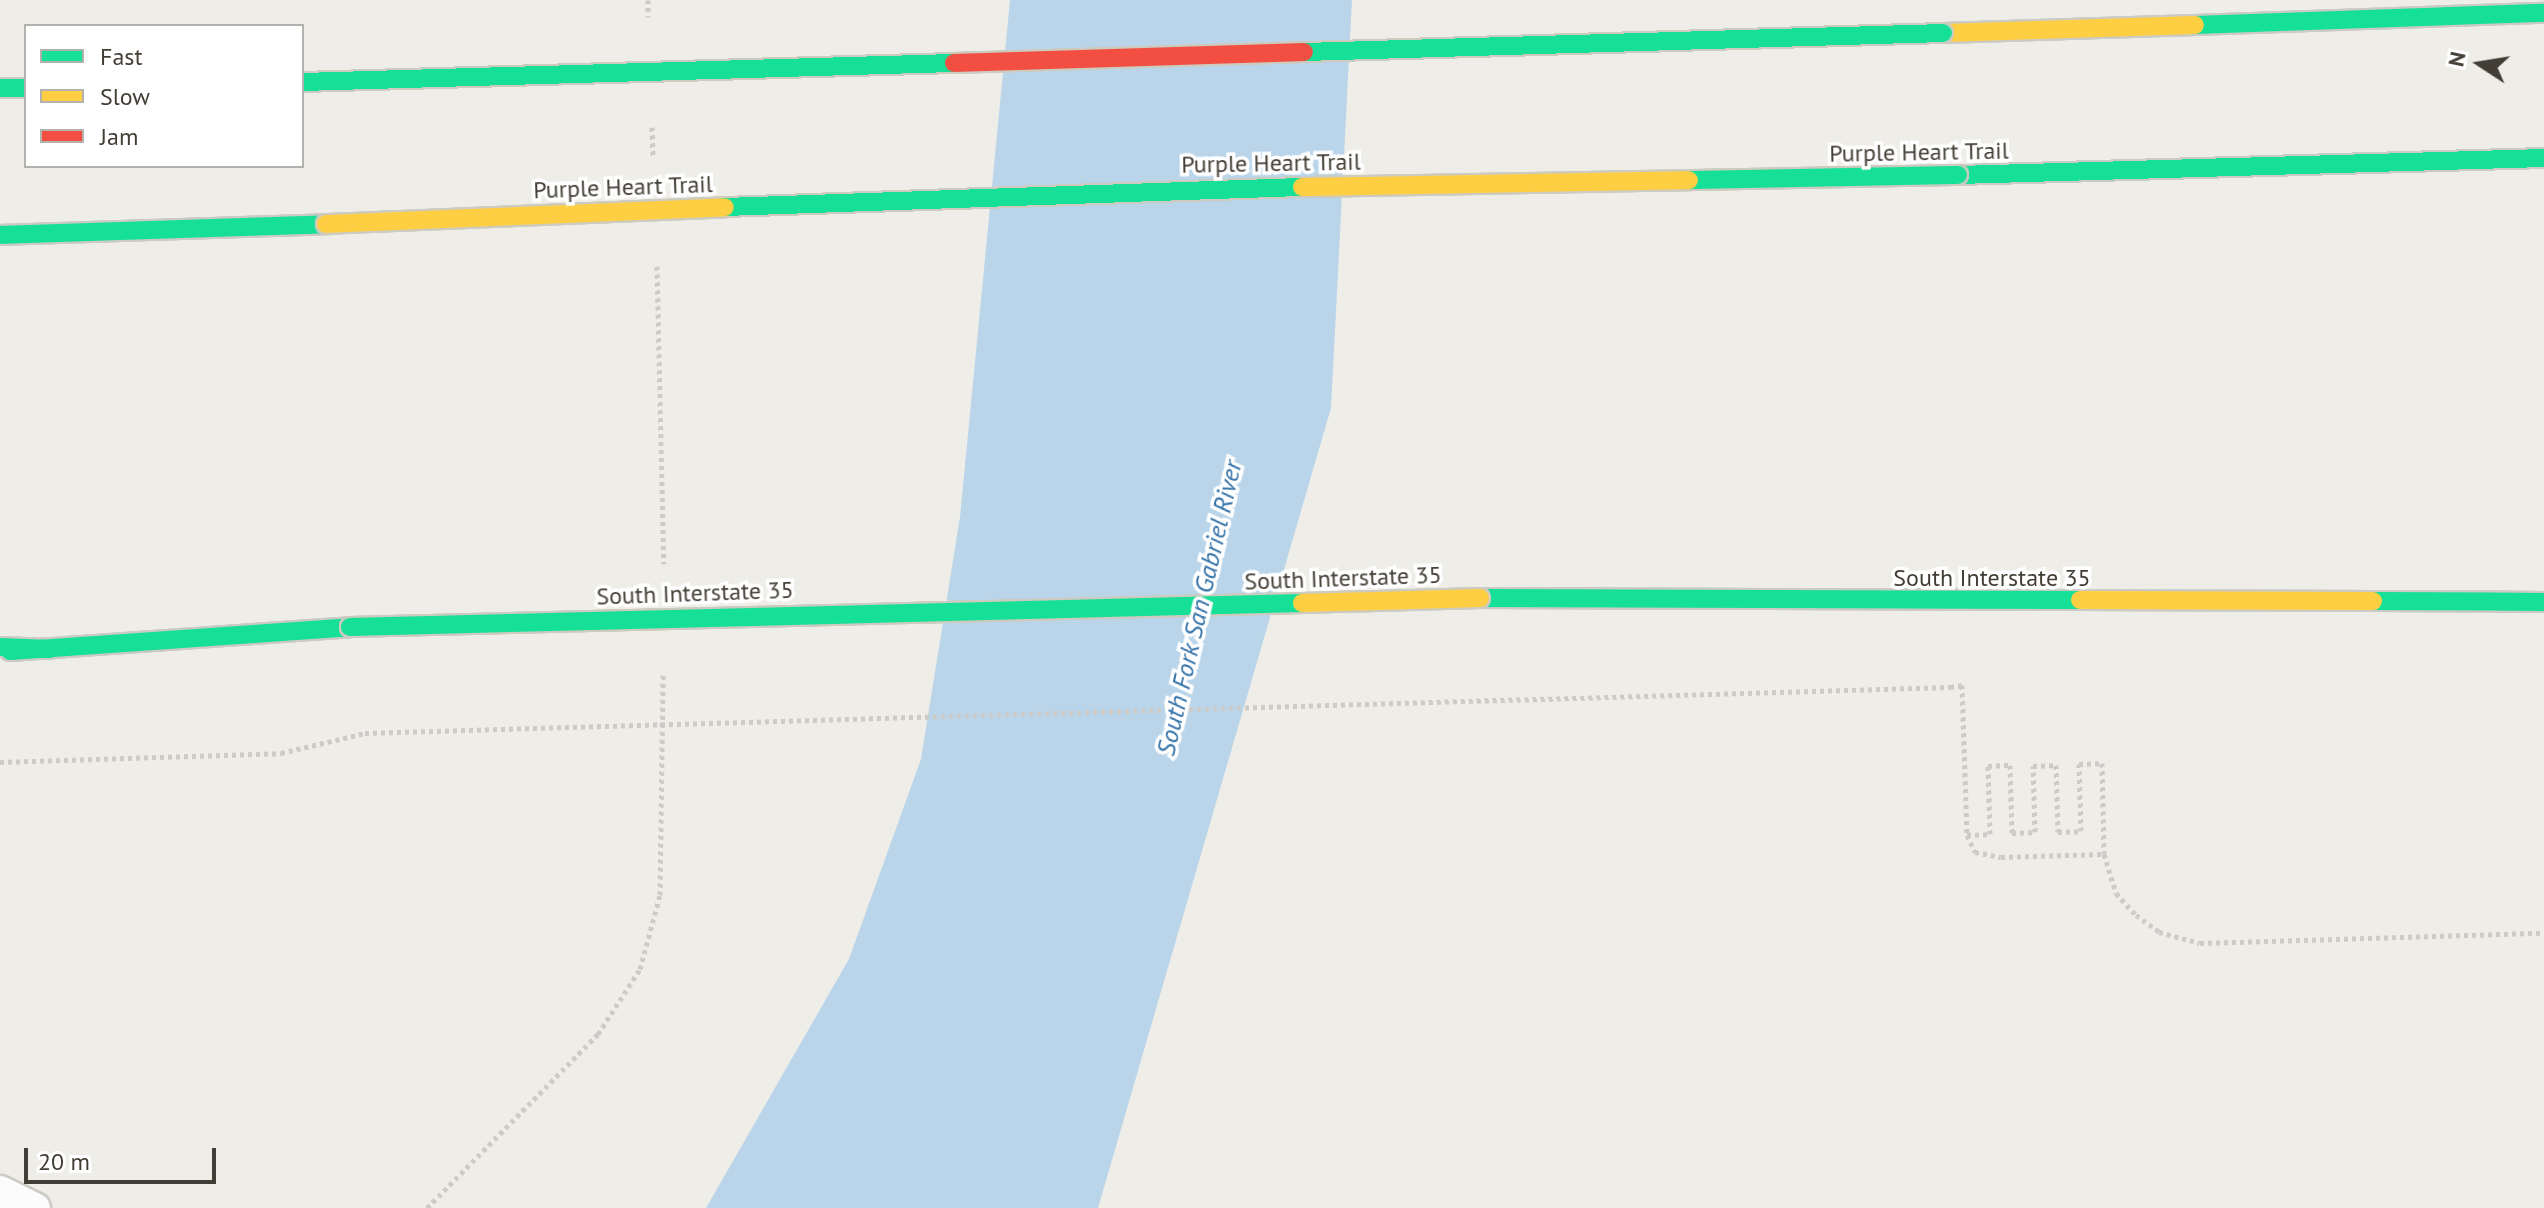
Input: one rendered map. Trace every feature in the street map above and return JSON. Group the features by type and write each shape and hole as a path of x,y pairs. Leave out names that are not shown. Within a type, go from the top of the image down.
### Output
{"main road":[{"path":"304,82 2544,13"},
{"path":"0,88 24,88"},
{"name":"Purple Heart Trail","path":"0,235 1140,190 1958,175 2544,158"},
{"name":"South Interstate 35","path":"0,649 50,649 350,627 1480,598 2544,602"}],"lane":[{"path":"0,1191 35,1208"}],"path":[{"path":"648,0 649,32"},
{"path":"652,111 653,159"},
{"path":"657,254 664,570"},
{"path":"427,1208 598,1034 640,969 660,895 663,663"},
{"path":"0,762 281,753 365,733 1962,685 1967,835 1975,852 2001,857 2104,854"},
{"path":"1967,835 1990,834 1988,766 2010,765 2012,833 2035,832 2033,766 2056,765 2058,832 2081,831 2079,764 2102,763 2104,854 2116,893 2136,915 2159,932 2200,943 2544,933"}],"water":[{"name":"South Fork San Gabriel River","path":"1010,0 1352,0 1331,408 1098,1208 706,1208 849,959 921,759 960,517"}],"traffic: fast":[{"path":"2195,25 2544,13"},
{"path":"1304,52 1943,33"},
{"path":"304,82 954,63"},
{"path":"0,88 24,88"},
{"path":"1958,175 2544,158"},
{"path":"1689,180 1958,175"},
{"path":"725,207 1302,187"},
{"path":"0,235 326,224"},
{"path":"1480,598 2080,600"},
{"path":"2373,601 2544,602"},
{"path":"350,627 1302,603"},
{"path":"10,651 350,627"},
{"path":"0,647 50,649"}],"traffic: slow":[{"path":"1943,33 2195,25"},
{"path":"1302,187 1689,180"},
{"path":"326,224 725,207"},
{"path":"1302,603 1480,598"},
{"path":"2080,600 2373,601"}],"traffic: jam":[{"path":"954,63 1304,52"}]}
